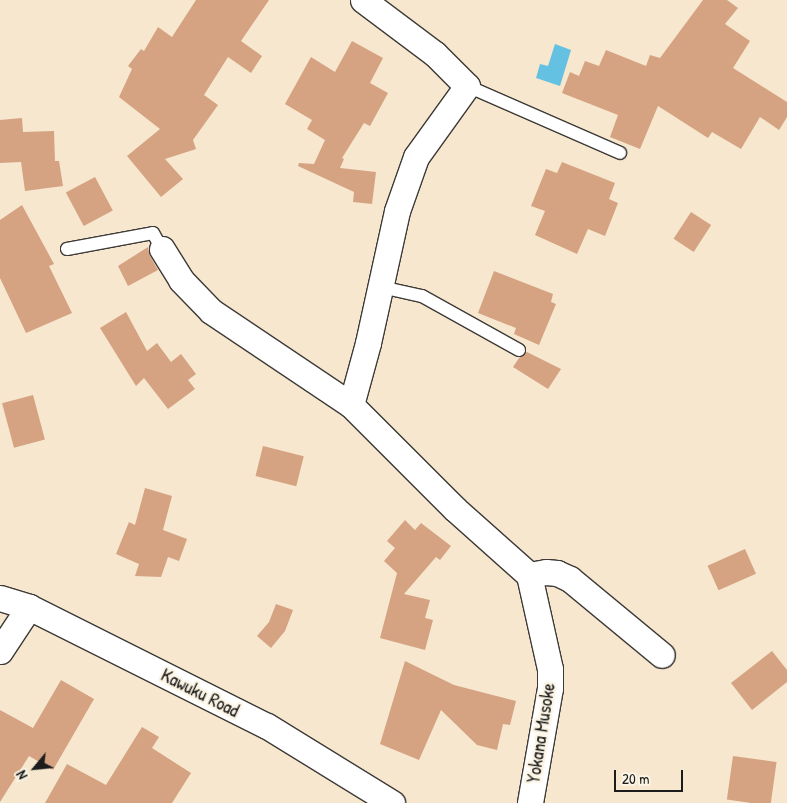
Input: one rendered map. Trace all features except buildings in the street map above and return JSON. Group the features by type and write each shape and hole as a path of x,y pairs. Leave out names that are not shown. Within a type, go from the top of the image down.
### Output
{"street":[{"path":"351,405 381,287 397,211 416,157 467,86 435,54 363,0"},
{"path":"162,249 181,280 211,312 351,405 455,509 529,575 546,572 557,573 570,579 662,655"},
{"name":"Yokana Musoke","path":"529,575 550,670 550,688 530,803"},
{"name":"Kawuku Road","path":"0,598 29,607 267,726 386,802"},
{"path":"0,651 29,607"}],"lane":[{"path":"467,86 620,153"},
{"path":"67,249 153,233 162,249"},
{"path":"381,287 422,296 519,350"}],"water":[{"path":"555,44 571,50 560,86 536,78 540,64 548,66"}]}
